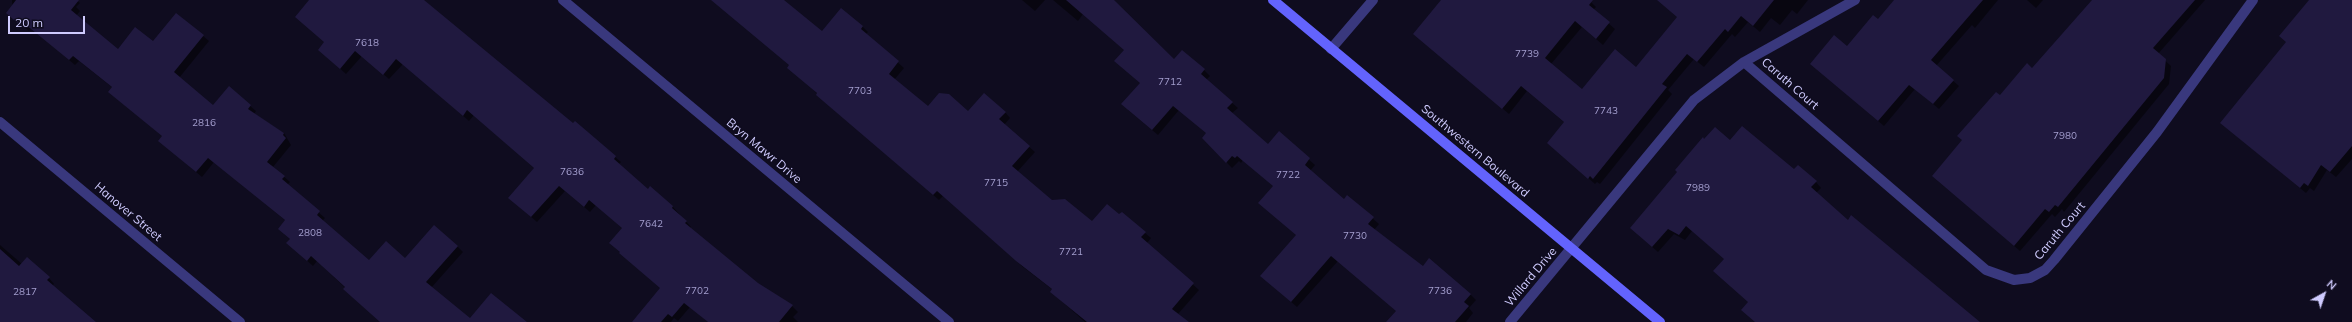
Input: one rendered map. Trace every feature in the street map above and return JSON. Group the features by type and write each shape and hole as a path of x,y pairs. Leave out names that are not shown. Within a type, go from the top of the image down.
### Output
{"street":[{"name":"Bryn Mawr Drive","path":"563,0 949,322"},
{"name":"Southwestern Boulevard","path":"1273,0 1660,322"},
{"path":"1331,48 1373,0"},
{"name":"Caruth Court","path":"1572,248 1694,100 1744,62 1855,0"},
{"name":"Caruth Court","path":"1744,62 1986,270 2014,280 2030,278 2045,270 2054,260 2156,132 2253,0"},
{"name":"Hanover Street","path":"0,122 240,322"},
{"name":"Willard Drive","path":"1510,322 1572,248"}],"building":[{"path":"16,0 79,0 71,10 118,49 135,27 153,41 176,13 204,35 174,72 213,105 229,86 251,105 248,109 284,133 283,135 286,138 267,162 285,176 282,179 320,211 317,215 369,260 386,241 405,258 434,225 458,246 426,282 470,318 491,293 527,322 380,322 343,289 345,287 311,256 307,261 286,243 290,239 278,229 285,220 208,158 196,172 158,141 162,136 108,92 112,87 73,56 69,60 25,24 22,27 6,13"},
{"path":"309,0 424,0 573,123 575,121 616,156 614,159 648,189 650,186 673,206 672,208 687,221 685,223 758,283 793,305 779,322 708,322 684,303 672,317 668,314 661,322 632,322 660,288 609,243 622,228 589,200 584,207 559,186 531,217 508,198 534,168 467,110 463,116 396,59 383,75 355,51 340,69 318,50 324,42 295,17"},
{"path":"711,0 784,0 822,31 841,8 863,26 861,29 899,61 889,74 928,106 939,93 949,94 968,111 984,93 1006,112 999,119 1030,146 1012,166 1052,200 1065,199 1092,221 1107,204 1119,214 1122,212 1146,232 1141,237 1194,283 1172,309 1189,322 1087,322 1050,292 1052,289 1016,261 937,191 933,195 816,95 817,93 787,68 789,65"},
{"path":"1066,0 1114,0 1174,59 1182,50 1205,69 1201,74 1233,102 1227,108 1268,144 1279,131 1310,158 1305,165 1344,199 1347,195 1374,217 1368,224 1423,266 1429,258 1471,294 1464,302 1469,306 1455,322 1386,322 1396,311 1331,256 1291,302 1260,276 1296,235 1258,203 1273,186 1237,156 1235,158 1232,156 1226,163 1202,138 1206,133 1173,106 1152,130 1121,104 1140,83 1114,61 1124,50"},
{"path":"1441,0 1593,0 1589,5 1610,22 1596,39 1575,21 1545,58 1582,89 1615,49 1636,67 1677,17 1657,0 1774,0 1753,26 1741,16 1728,32 1725,29 1697,62 1687,54 1662,84 1667,87 1593,179 1590,176 1588,179 1547,143 1564,122 1521,86 1502,109 1413,34"},
{"path":"1894,0 1983,0 1931,60 1954,80 1933,104 1909,85 1878,121 1810,64 1834,35 1847,46 1873,15 1878,19"},
{"path":"2092,0 2195,0 2153,48 2166,59 2164,78 2058,207 2055,205 2049,212 2045,209 2014,246 1932,176 1962,140 1957,136 1996,92 2000,95 2027,63 2032,68"},
{"path":"2309,0 2352,0 2352,146 2330,172 2321,165 2308,186 2304,183 2300,188 2220,123 2286,42 2279,36"},
{"path":"1742,126 1794,169 1798,165 1817,181 1811,187 1848,220 1851,215 1980,322 1755,322 1741,310 1748,302 1713,271 1724,259 1686,226 1679,235 1668,229 1652,247 1630,228 1677,172 1675,170 1703,137 1704,139 1715,127 1730,140"},
{"path":"0,249 19,266 27,257 50,277 47,280 96,322 0,322"}]}
